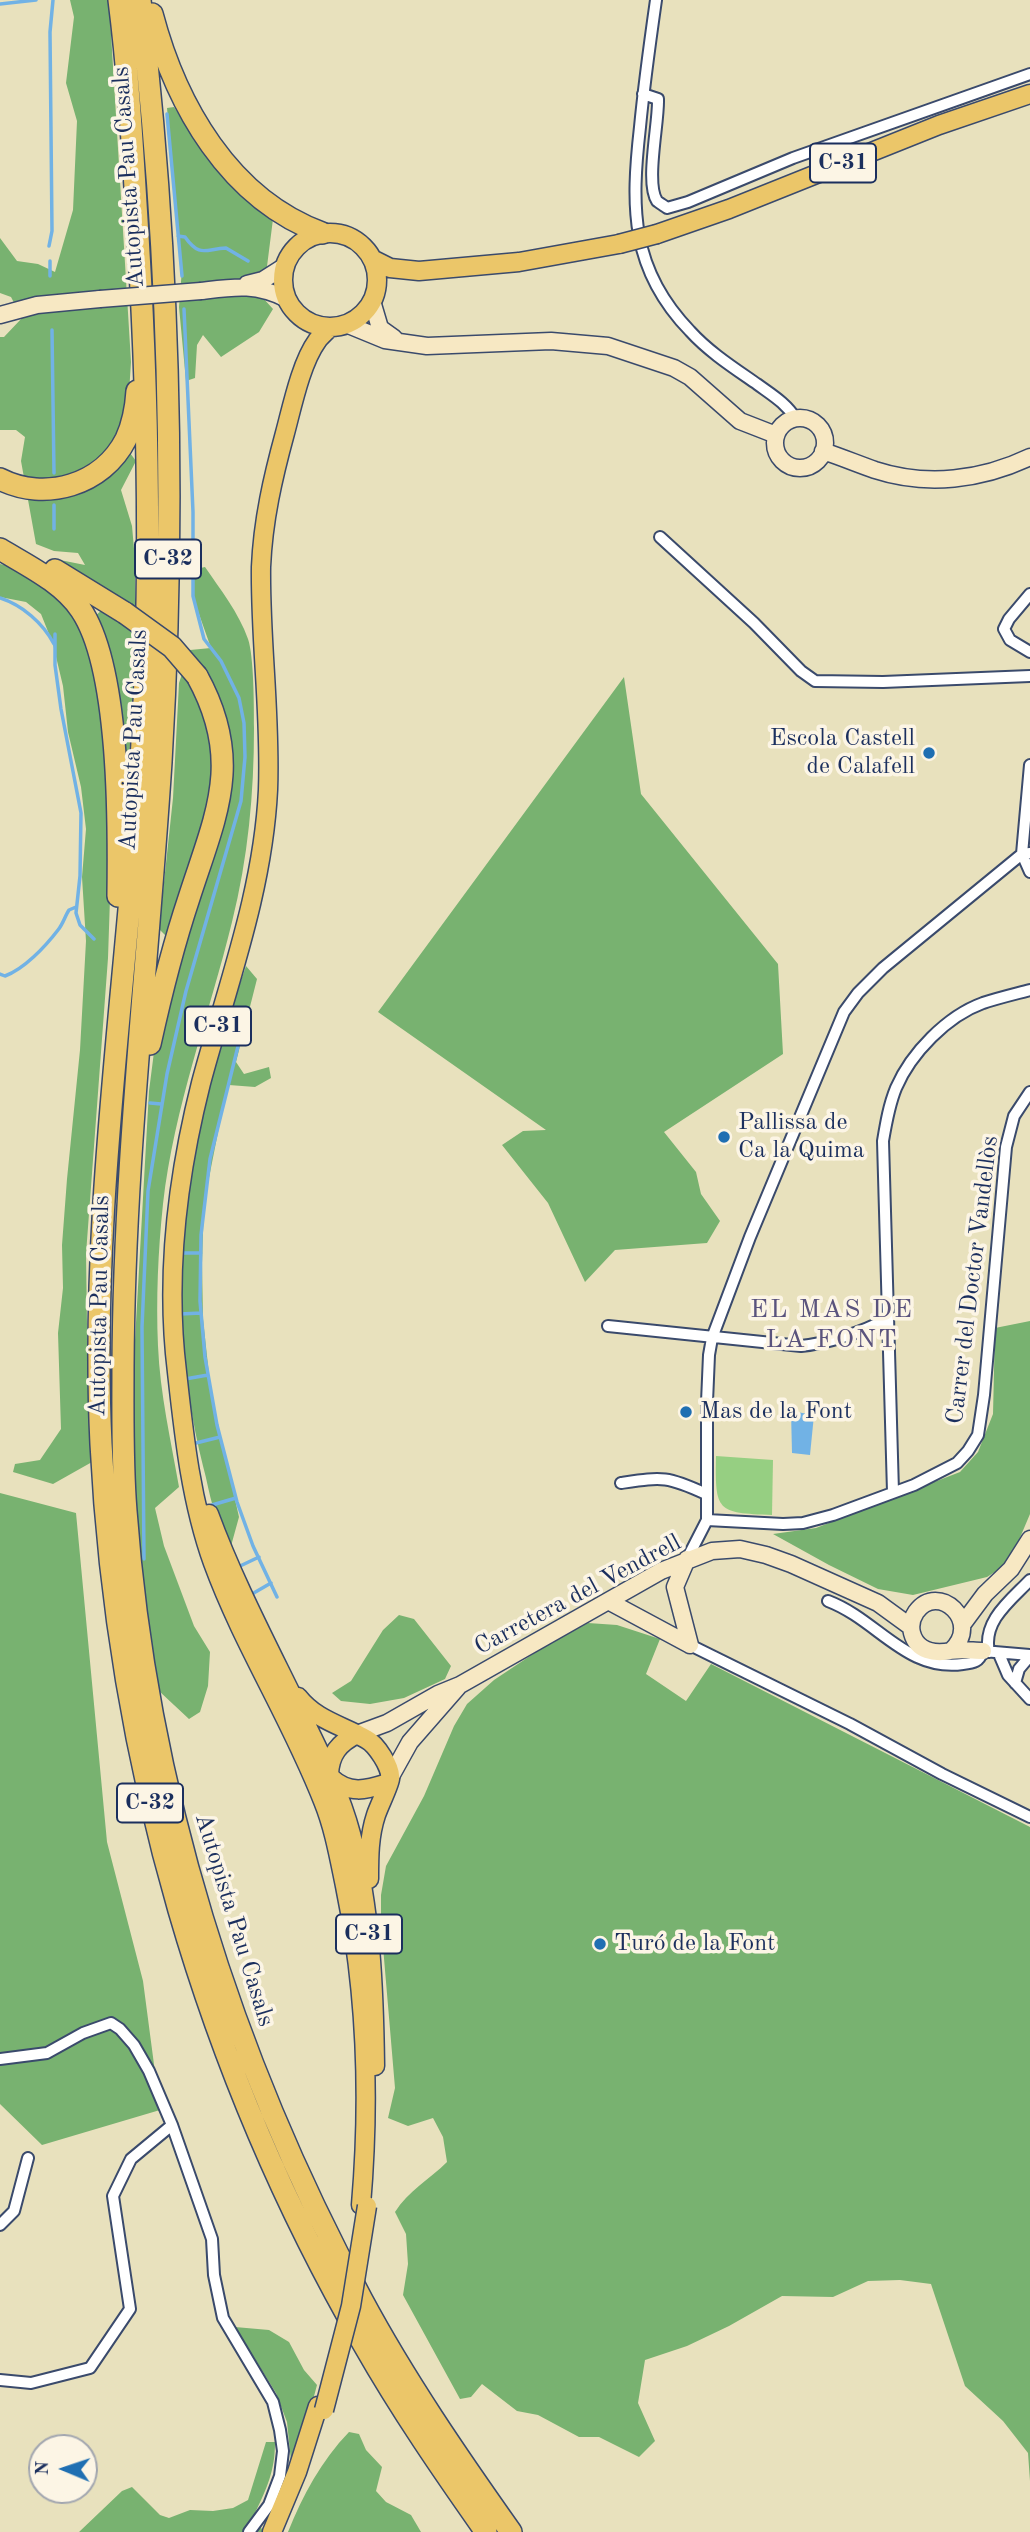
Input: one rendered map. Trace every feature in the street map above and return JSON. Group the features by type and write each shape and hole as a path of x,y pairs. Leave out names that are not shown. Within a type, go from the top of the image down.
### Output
{"highway":[{"name":"Autopista Pau Casals","path":"119,0 130,96 145,352 148,489 146,655 131,887 118,1000 101,1237 101,1441 118,1634 151,1807 184,1930 229,2061 284,2192 362,2342 432,2455 486,2532"},
{"name":"Autopista Pau Casals","path":"140,0 164,270 169,549 161,764 134,1117 124,1306 125,1509 137,1617 168,1789 194,1892 256,2074 318,2214 364,2303 407,2376 511,2532"},
{"path":"148,0 168,69 202,132 244,183 267,204 289,220 322,233"},
{"path":"0,479 28,489 60,489 85,481 108,465 126,439 134,416 139,370 145,352"},
{"path":"0,532 14,545 125,613 172,647 197,676 215,713 221,737 223,786 169,965 152,1034 144,1086 134,1117"},
{"path":"0,548 67,593 91,627 100,656 116,782 118,1000"}],"main road":[{"name":"C-31","path":"322,233 351,238 359,243 372,259 390,268 419,271 519,262 619,244 729,209 939,125 1030,94"},
{"path":"287,299 283,283 289,257 303,241 322,233"},
{"path":"372,259 376,275 374,296"},
{"path":"374,296 396,277 419,271"},
{"name":"C-31","path":"364,2205 366,2099 359,1984 348,1901 324,1802 226,1596 202,1531 192,1489 173,1328 173,1250 190,1128 244,935 260,858 268,790 262,630 264,530 273,478 305,367 315,342 338,326 361,315 374,296"},
{"name":"C-31","path":"287,299 301,317 308,341 305,367"},
{"path":"301,317 315,324 338,326"},
{"name":"C-31","path":"184,1423 207,1510 220,1543 317,1746 351,1834 366,1914 375,2029 375,2098 364,2205 321,2408 296,2491 278,2532"},
{"path":"262,1671 277,1686 293,1713 320,1770 339,1786 353,1790 370,1789 389,1781"},
{"path":"283,1677 306,1707 325,1721 357,1734 376,1746 389,1781 375,1819 368,1849 379,2011 380,2055 375,2098"},
{"path":"348,1901 345,1844 327,1787 331,1758 340,1745 357,1734"},
{"name":"C-31","path":"271,2532 321,2408"}],"street":[{"path":"656,0 643,94 634,196 636,227 641,248 654,281 673,313 723,360 788,405 796,419"},
{"path":"643,94 658,99 653,186 657,201 667,208 841,141 1030,74"},
{"path":"238,287 263,279 285,266"},
{"path":"0,315 37,305 238,287 265,289 287,299"},
{"path":"374,296 380,328 406,344"},
{"path":"0,301 37,305"},
{"path":"338,326 406,344 455,346 551,341 608,346 674,368 690,377 740,421 776,435"},
{"path":"796,419 810,420 824,435 824,451 817,462 799,469 790,467 777,454 776,435 783,425 796,419"},
{"path":"824,451 876,470 925,480 979,475 1030,457"},
{"path":"660,537 754,623 801,671 815,681 883,682 1030,676"},
{"path":"1030,594 1004,629 1010,640 1030,652"},
{"path":"1030,765 1026,853 1030,872"},
{"path":"690,1646 675,1587 707,1520 709,1354 712,1338 750,1237 844,1012 858,993 883,968 1026,853"},
{"path":"893,1492 883,1141 887,1113 897,1086 918,1054 943,1027 981,1004 1030,990"},
{"name":"Carrer del Doctor Vandellòs","path":"707,1520 803,1523 833,1515 914,1485 957,1463 978,1435 984,1395 1006,1147 1014,1116 1030,1092"},
{"path":"608,1326 788,1346 812,1345 887,1319"},
{"path":"621,1483 660,1477 676,1480 706,1494"},
{"path":"951,1651 958,1644 962,1629 985,1594 1011,1570 1030,1539"},
{"name":"Carretera del Vendrell","path":"357,1734 387,1723 438,1694 460,1685 687,1559 712,1551 740,1549 766,1555 878,1603 911,1627"},
{"path":"990,1652 988,1632 996,1616 1030,1580"},
{"path":"953,1607 985,1594"},
{"path":"608,1601 690,1646 850,1724 942,1774 1030,1817"},
{"path":"828,1601 858,1616 925,1662 938,1665 975,1663 990,1652"},
{"path":"1030,1655 990,1652 951,1651 943,1654 922,1648 916,1642 911,1627 914,1614 932,1602 939,1601 953,1607 958,1612 962,1629 990,1652 1030,1699"},
{"name":"Carretera del Vendrell","path":"878,1603 918,1609"},
{"path":"1015,1683 1019,1669 1030,1655"},
{"name":"Carretera del Vendrell","path":"389,1781 410,1742 460,1685"},
{"path":"0,2059 47,2053 111,2023 120,2029 149,2070 172,2125 212,2239 214,2275 223,2318 273,2402 280,2430 283,2451 279,2476 269,2505 249,2532"},
{"path":"0,2380 32,2383 90,2368 130,2309 113,2196 131,2159 172,2125"},
{"path":"0,2225 14,2211 28,2158"}],"green space":[{"path":"70,0 108,0 110,17 131,362 129,393 118,437 136,461 121,490 132,526 135,634 129,764 107,767 110,898 108,958 86,1254 92,1462 53,1484 13,1472 15,1464 40,1460 61,1429 58,1333 63,1288 62,1245 67,1179 80,1050 86,941 82,877 86,829 81,787 68,732 63,686 53,644 41,614 26,602 0,597 0,564 21,569 93,618 103,609 99,585 63,569 60,560 85,565 78,553 54,551 36,544 21,461 25,437 16,430 0,430 0,337 4,337 22,318 11,297 0,293 0,238 17,261 38,264 55,272 73,210 77,121 66,83 74,17"},
{"path":"174,107 206,156 273,219 263,298 273,309 259,332 221,357 203,335 197,345 195,378 186,381 179,307 182,269 167,108"},
{"path":"205,567 234,611 248,639 253,682 254,753 249,826 242,874 223,957 175,1132 160,1239 157,1311 159,1364 179,1487 155,1508 164,1546 194,1626 210,1652 208,1686 200,1712 189,1719 159,1691 149,1632 132,1480 133,1376 149,1091 154,1052 179,949 159,929 173,798 179,683 190,650 211,648 194,600 192,570"},
{"path":"624,677 641,794 778,964 783,1054 664,1132 696,1172 701,1194 720,1221 707,1243 615,1250 585,1282 548,1203 502,1145 523,1131 546,1130 378,1012"},
{"path":"246,966 257,979 236,1062 244,1074 269,1067 271,1078 255,1087 229,1085 226,1092 204,1203 202,1263 203,1319 211,1393 239,1517 231,1546 212,1502 195,1432 185,1362 181,1292 184,1222 199,1131 220,1048"},
{"path":"1030,1321 1030,1514 1019,1540 1001,1568 987,1577 913,1595 878,1589 773,1534 816,1528 960,1472 978,1452 993,1414 995,1328"},
{"path":"716,1456 773,1460 772,1515 739,1513 723,1505 716,1488"},
{"path":"0,1493 76,1513 107,1842 143,1981 160,2110 42,2145 0,2104"},
{"path":"399,1615 414,1619 451,1666 445,1679 404,1698 370,1704 341,1701 332,1693 351,1681 383,1630"},
{"path":"588,1623 617,1625 660,1639 646,1674 686,1701 711,1664 1030,1827 1030,2481 1028,2453 1003,2421 965,2386 931,2284 900,2280 868,2281 833,2297 782,2296 687,2346 645,2360 638,2403 655,2441 639,2457 599,2437 579,2437 538,2415 517,2411 482,2384 471,2397 460,2399 403,2295 408,2264 406,2234 395,2212 413,2191 447,2162 443,2137 433,2118 408,2126 388,2118 395,2088 381,1923 381,1895 386,1866 424,1796 454,1726 467,1704 494,1680 545,1646"},
{"path":"235,2327 269,2330 289,2342 304,2370 317,2385 301,2445 291,2461 287,2422 276,2393"},
{"path":"349,2432 359,2434 366,2450 382,2467 376,2491 386,2502 411,2515 421,2532 288,2532 314,2479"},
{"path":"266,2442 275,2442 270,2479 255,2513 263,2532 79,2532 122,2491 132,2487 160,2515 169,2518 190,2510 233,2508 248,2500"}],"water":[{"path":"791,1411 814,1415 810,1455 792,1453"}],"waterway":[{"path":"0,4 36,0"},
{"path":"49,246 52,231 50,32 53,0"},
{"path":"167,114 182,276"},
{"path":"178,236 185,237 199,250 226,248 248,261"},
{"path":"50,261 50,276"},
{"path":"144,1559 142,1327 148,1191 167,1074 186,991 241,801 245,757 244,723 239,698 221,661 204,639 193,596 193,512 184,309"},
{"path":"52,330 54,473"},
{"path":"54,505 54,529"},
{"path":"0,598 31,616 54,644"},
{"path":"55,634 55,665 61,709 81,813 80,876 76,913 80,925 94,939"},
{"path":"0,974 5,976 12,973 34,957 58,930 69,910 76,907"},
{"path":"247,1010 210,1159 201,1235 200,1301 205,1357 217,1425 237,1502 253,1546 277,1597"},
{"path":"230,1013 246,1018"},
{"path":"150,1103 161,1104"},
{"path":"181,1253 201,1253"},
{"path":"180,1314 201,1313"},
{"path":"185,1379 208,1375"},
{"path":"196,1443 220,1437"},
{"path":"212,1505 236,1498"},
{"path":"238,1567 259,1557"},
{"path":"252,1594 271,1583"}],"place":[{"name":"Escola Castell de Calafell","path":"929,753"},
{"name":"Pallissa de Ca la Quima","path":"724,1137"},
{"name":"Mas de la Font","path":"686,1412"},
{"name":"Turó de la Font","path":"600,1944"}],"district":[{"name":"EL MAS DE LA FONT","path":"832,1325"}]}
